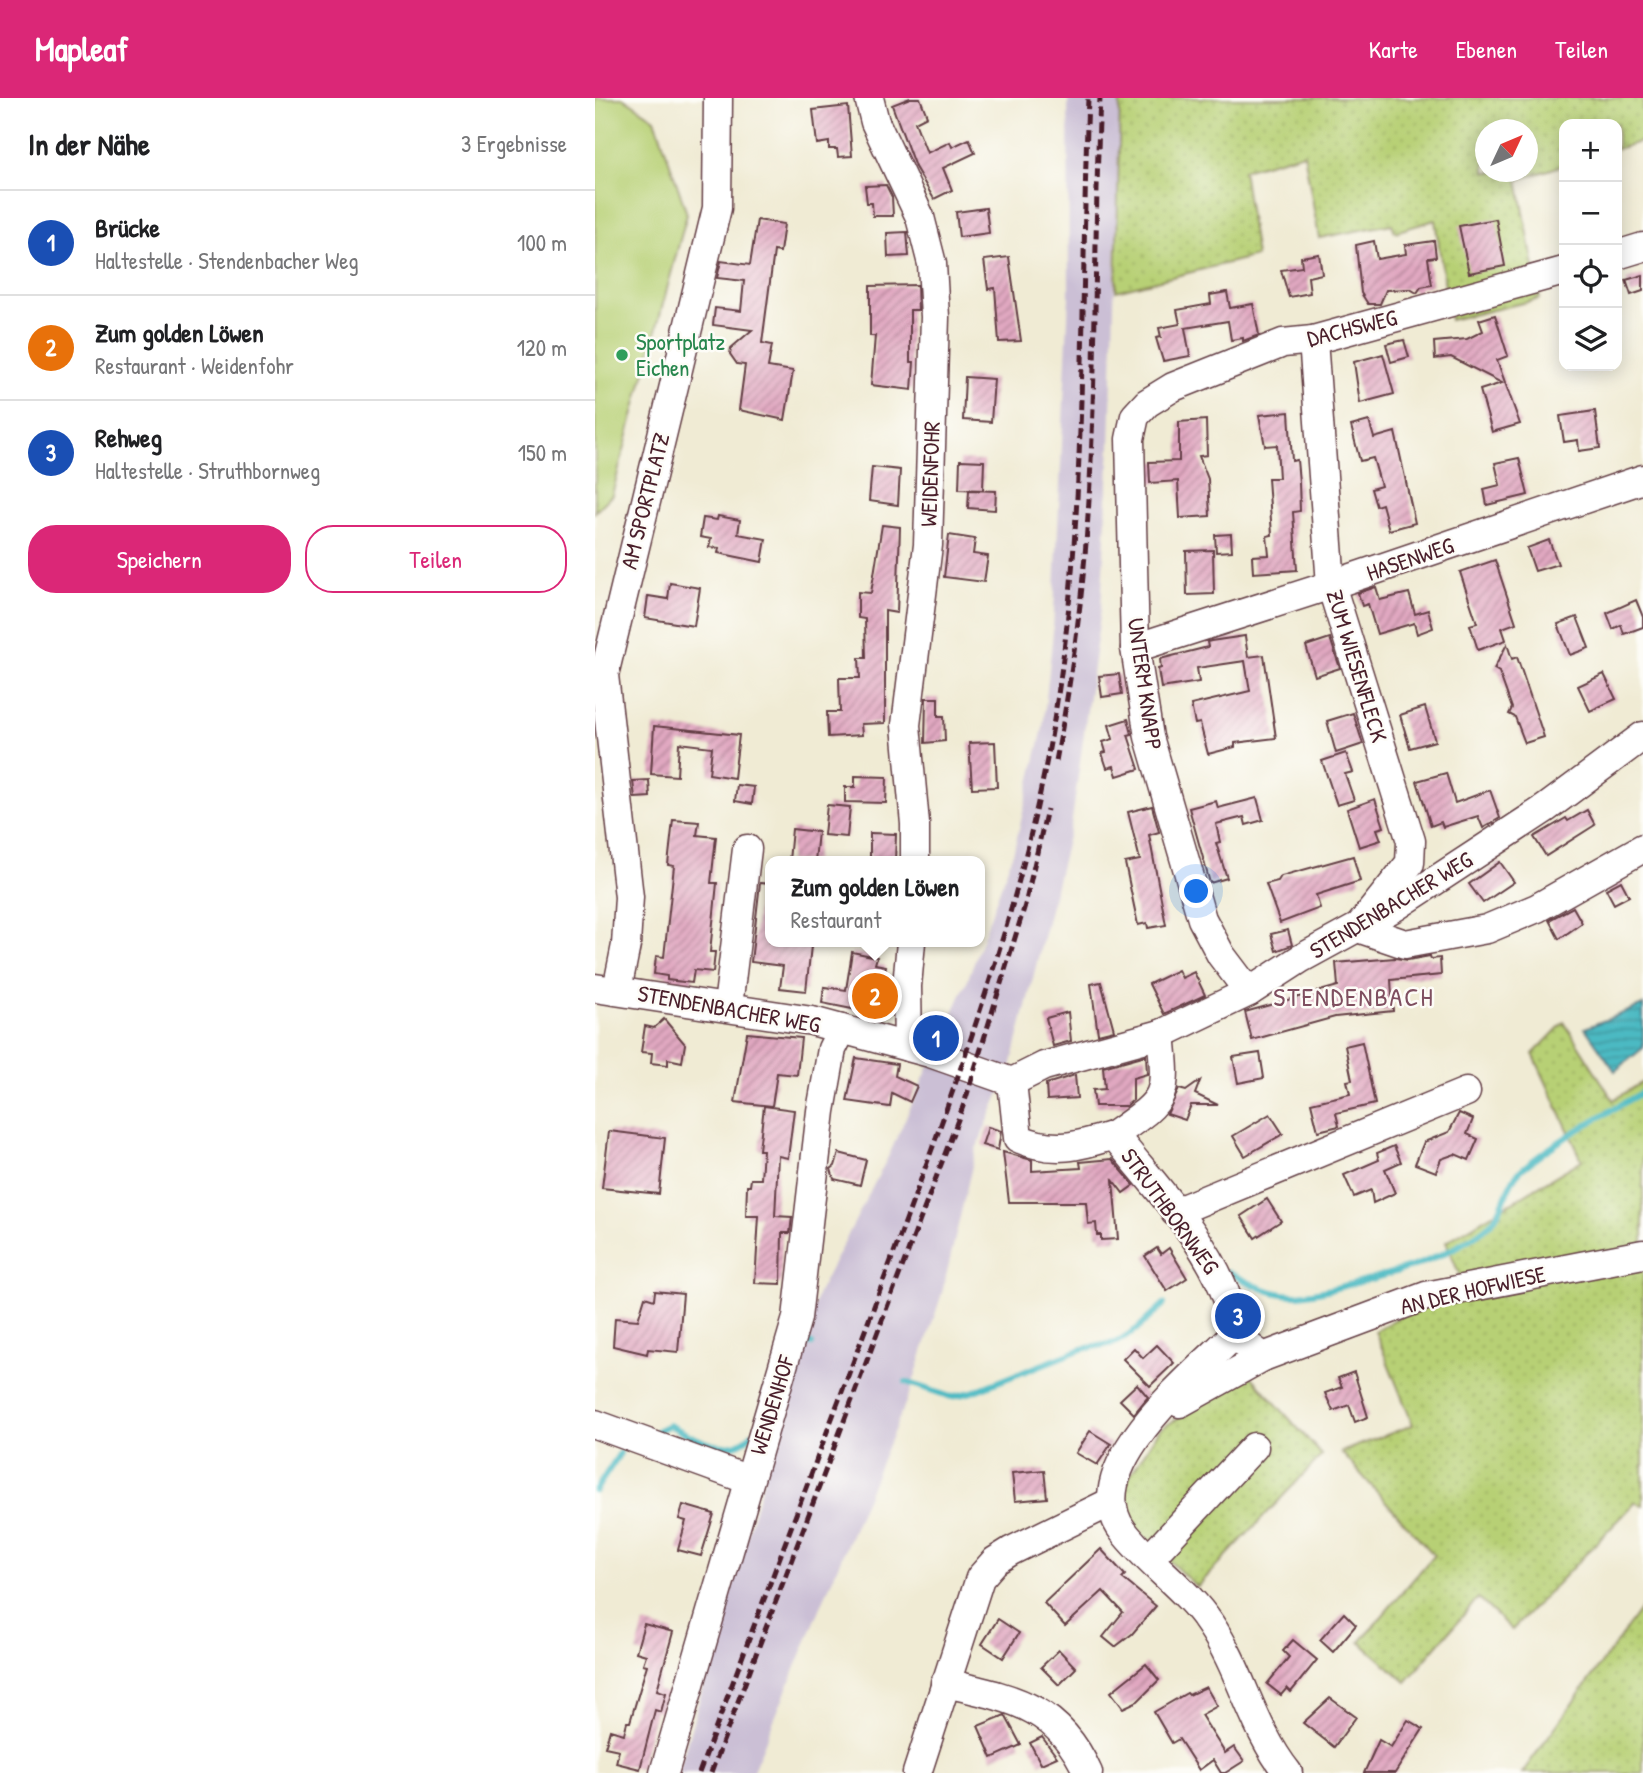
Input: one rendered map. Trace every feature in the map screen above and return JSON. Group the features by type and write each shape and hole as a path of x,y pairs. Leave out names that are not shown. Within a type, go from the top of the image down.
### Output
{"street":[{"name":"AM SPORTPLATZ","path":"602,994 626,945 629,897 604,675 717,208 718,98"},
{"name":"WEIDENFOHR","path":"869,98 875,121 920,217 932,264 935,317 928,545 906,725 915,824 915,856"},
{"path":"1622,253 1643,247"},
{"name":"DACHSWEG","path":"1147,403 1174,387 1283,343 1313,340 1559,272"},
{"name":"ZUM WIESENFLECK","path":"1313,340 1331,585 1411,841 1410,863 1358,928"},
{"name":"UNTERM KNAPP","path":"1147,403 1135,416 1130,439 1135,648 1149,737 1202,919 1221,955 1249,992"},
{"name":"HASENWEG","path":"1135,648 1643,479"},
{"name":"STENDENBACHER WEG","path":"602,994 728,1006 842,1029 908,1047 1012,1082 1044,1066 1161,1034 1249,992 1395,907 1546,808 1643,736"},
{"path":"1358,928 1405,944 1487,929 1537,908 1643,848"},
{"path":"728,1006 747,849"},
{"path":"908,1047 907,986 911,947"},
{"name":"WENDENHOF","path":"664,1773 797,1318 821,1111 832,1049 842,1029"},
{"name":"STRUTHBORNWEG","path":"1012,1082 1018,1138 1037,1147 1073,1148 1114,1135 1156,1106 1163,1093 1161,1034"},
{"path":"1175,1212 1466,1092"},
{"name":"STRUTHBORNWEG","path":"1114,1135 1175,1212 1216,1272 1228,1300 1234,1335"},
{"name":"AN DER HOFWIESE","path":"1153,1418 1263,1357 1426,1296 1643,1254"},
{"path":"1263,1357 1234,1335 1139,1432 1119,1465 1111,1492 1111,1502 1123,1531 1189,1595 1210,1624 1228,1654 1269,1749 1288,1773"},
{"path":"595,1423 749,1480"},
{"path":"1150,1558 1254,1447"},
{"path":"917,1773 974,1590 988,1568 1011,1551 1111,1502"},
{"path":"945,1683 1033,1707 1065,1734 1088,1773"}],"shaded area":[{"path":"1068,98 1120,98 1110,446 1101,609 1072,820 1011,1067 976,1149 942,1293 910,1392 752,1773 678,1773 818,1293 889,1155 968,979 979,947 985,947 985,931 1014,850 1043,728 1053,632 1069,296"}],"green space":[{"name":"Sportplatz Eichen","path":"595,98 624,98 655,119 687,214 612,495 595,512"},
{"path":"1120,98 1643,98 1643,141 1622,147 1622,119 1559,119 1559,167 1538,173 1538,119 1475,119 1475,182 1518,182 1540,299 1450,320 1435,220 1395,232 1392,224 1319,238 1304,153 1243,170 1256,256 1116,291"},
{"path":"1564,1022 1613,1100 1643,1082 1643,1506 1636,1502 1512,1630 1478,1598 1406,1682 1360,1642 1434,1555 1341,1452 1413,1425 1375,1331 1462,1281 1446,1242 1582,1160 1533,1054"},
{"path":"1251,1376 1322,1455 1197,1587 1130,1524 1121,1502 1129,1477 1160,1429"},
{"path":"1643,1606 1643,1773 1522,1773"}],"water":[{"path":"1643,1005 1643,1048 1615,1071 1585,1028"}],"building":[{"path":"910,98 920,98 927,116 915,122 927,153 950,142 952,147 969,139 975,153 943,168 952,190 934,199 915,167 892,105"},
{"path":"848,106 852,156 838,157 837,149 829,149 829,142 817,144 813,110"},
{"path":"886,185 892,197 893,216 873,216 872,203 867,203 865,186"},
{"path":"986,208 989,233 959,237 956,212"},
{"path":"1496,219 1505,266 1469,273 1459,226"},
{"path":"757,220 784,224 780,252 774,251 762,343 772,345 768,367 793,371 785,420 739,410 745,365 737,364 730,354 731,348 752,330 713,325 715,308 741,311 744,281 717,278 721,261 750,265"},
{"path":"907,232 909,256 888,257 887,233"},
{"path":"1374,241 1377,259 1406,254 1405,245 1434,241 1436,257 1428,258 1432,285 1421,287 1417,293 1410,289 1386,290 1380,304 1368,304 1361,293 1356,245"},
{"path":"1319,254 1322,274 1308,277 1310,293 1289,297 1281,270 1302,267 1301,257"},
{"path":"1009,257 1021,341 999,342 995,288 988,289 984,260"},
{"path":"1643,275 1643,291 1631,295 1626,280"},
{"path":"917,285 918,310 910,310 910,362 914,362 912,390 871,385 875,336 870,336 870,286"},
{"path":"1227,292 1230,308 1253,304 1259,335 1243,341 1243,338 1231,340 1228,321 1185,328 1190,356 1163,361 1156,338 1161,337 1159,328 1180,324 1177,310 1211,304 1210,295"},
{"path":"1495,315 1508,356 1497,360 1520,424 1492,432 1480,390 1502,383 1451,357 1435,359 1434,342 1467,339 1483,331 1479,320"},
{"path":"1404,340 1409,357 1391,362 1386,344"},
{"path":"1383,354 1394,394 1360,403 1354,362"},
{"path":"965,377 994,379 991,422 963,420"},
{"path":"1595,411 1600,448 1579,451 1578,440 1564,442 1560,416"},
{"path":"1289,412 1292,461 1297,460 1299,482 1300,511 1293,512 1297,570 1253,573 1252,556 1269,555 1267,536 1272,535 1268,478 1279,478 1277,445 1265,446 1259,415"},
{"path":"1206,420 1207,455 1199,456 1208,479 1210,516 1180,518 1178,481 1150,483 1149,462 1179,461 1179,422"},
{"path":"1369,421 1374,438 1395,432 1415,523 1389,530 1382,504 1376,506 1371,489 1381,486 1373,458 1360,461 1351,426"},
{"path":"1519,458 1528,495 1487,505 1484,489 1500,485 1495,463"},
{"path":"960,460 984,461 983,490 959,489"},
{"path":"872,467 900,470 898,505 869,501"},
{"path":"969,490 996,491 995,510 968,508"},
{"path":"718,516 740,520 738,534 766,539 762,562 718,553 719,548 709,547 711,539 700,537 703,518 717,520"},
{"path":"882,525 900,527 897,613 885,611 885,723 861,724 862,735 828,737 827,712 840,712 839,678 860,678 859,658 866,658 865,619 858,618 858,592 871,593"},
{"path":"1231,534 1232,551 1216,552 1215,535"},
{"path":"949,535 975,539 973,554 988,556 984,582 944,577"},
{"path":"1549,540 1558,564 1535,571 1527,548"},
{"path":"1213,550 1214,594 1187,595 1186,551"},
{"path":"1495,560 1516,623 1502,628 1506,640 1478,650 1470,625 1477,623 1460,572"},
{"path":"670,583 700,588 694,626 645,618 648,596 668,599"},
{"path":"1376,587 1380,600 1409,593 1415,614 1428,610 1433,628 1417,634 1414,623 1377,634 1368,604 1362,606 1358,593"},
{"path":"1636,600 1643,617 1643,627 1624,634 1621,625 1613,629 1607,613"},
{"path":"1577,617 1589,648 1570,655 1558,624"},
{"path":"1245,636 1248,657 1264,655 1276,738 1235,743 1235,747 1208,754 1200,723 1195,724 1191,705 1250,691 1245,661 1197,668 1199,682 1161,688 1158,669 1161,668 1160,659 1208,647 1207,642"},
{"path":"1330,638 1340,668 1315,676 1306,646"},
{"path":"1507,644 1512,659 1517,657 1544,737 1525,743 1515,717 1509,714 1512,708 1499,672 1494,669"},
{"path":"1119,674 1122,694 1102,697 1099,676"},
{"path":"1604,674 1616,699 1590,711 1578,686"},
{"path":"926,698 938,698 938,716 944,716 945,741 925,743"},
{"path":"1425,707 1435,741 1410,748 1400,715"},
{"path":"1353,713 1363,744 1336,753 1327,721"},
{"path":"1128,719 1132,734 1128,735 1139,769 1117,776 1114,766 1107,768 1102,753 1106,752 1103,742 1113,739 1109,725"},
{"path":"654,726 739,735 734,778 709,774 712,747 679,743 677,776 651,774"},
{"path":"995,742 997,787 972,788 969,743"},
{"path":"1346,753 1353,772 1345,774 1354,800 1337,805 1322,761"},
{"path":"1446,773 1455,803 1490,790 1500,818 1483,828 1478,816 1443,827 1441,822 1431,826 1417,781"},
{"path":"855,776 887,777 886,803 845,802 845,787 855,787"},
{"path":"649,780 650,797 635,798 633,781"},
{"path":"737,785 754,787 752,804 735,801"},
{"path":"1257,798 1263,820 1246,825 1244,817 1216,824 1220,842 1216,843 1227,878 1210,883 1189,808 1216,801 1218,808"},
{"path":"1375,799 1384,827 1377,829 1381,840 1359,847 1347,809"},
{"path":"827,805 850,807 847,837 824,835"},
{"path":"1152,806 1159,832 1149,835 1166,925 1148,928 1147,923 1138,925 1125,863 1140,860 1128,812"},
{"path":"1587,810 1595,825 1546,856 1534,837 1566,818 1568,821"},
{"path":"673,820 699,822 697,835 716,837 711,883 717,883 710,952 715,952 713,972 694,970 692,983 667,980 667,976 654,974 656,956 664,957 674,866 668,865"},
{"path":"792,829 818,832 816,856 789,856"},
{"path":"870,833 896,834 895,856 870,856"},
{"path":"1353,856 1360,881 1316,895 1320,908 1280,923 1266,884 1278,881 1281,876"},
{"path":"1500,862 1514,882 1483,903 1469,884"},
{"path":"1621,881 1629,896 1614,904 1606,889"},
{"path":"760,883 765,884 765,947 811,947 806,991 780,988 783,966 751,962"},
{"path":"1573,907 1582,923 1559,939 1549,920"},
{"path":"1288,930 1292,945 1276,951 1271,934"},
{"path":"852,952 877,957 875,964 886,966 883,980 891,982 887,1016 822,1003 824,987 846,990"},
{"path":"1430,956 1431,959 1440,958 1441,975 1391,980 1393,1011 1335,1017 1252,1040 1245,1012 1338,986 1336,963 1395,958 1408,960"},
{"path":"1178,970 1182,978 1194,972 1205,995 1164,1014 1149,984"},
{"path":"1101,982 1114,1030 1098,1034 1091,984"},
{"path":"1068,1012 1071,1041 1053,1046 1046,1018"},
{"path":"664,1019 685,1044 682,1062 668,1059 668,1065 651,1063 652,1053 641,1052 645,1026 654,1028"},
{"path":"747,1033 801,1038 797,1075 777,1073 772,1106 735,1102"},
{"path":"1362,1042 1375,1104 1336,1113 1339,1126 1318,1131 1311,1103 1350,1094 1347,1081 1352,1080 1345,1046"},
{"path":"1260,1053 1264,1078 1238,1083 1233,1057"},
{"path":"1146,1055 1147,1074 1133,1078 1133,1100 1126,1106 1095,1106 1093,1090 1105,1089 1103,1067"},
{"path":"856,1058 897,1064 895,1076 917,1086 910,1102 892,1093 890,1107 847,1101"},
{"path":"1075,1075 1077,1098 1047,1100 1046,1084"},
{"path":"1200,1081 1195,1094 1218,1105 1191,1105 1185,1120 1167,1114 1179,1089 1186,1091"},
{"path":"764,1106 794,1110 788,1158 778,1156 775,1216 792,1217 790,1233 782,1233 781,1284 755,1283 759,1216 746,1216 747,1186 750,1186 751,1179 761,1179 763,1150 759,1150"},
{"path":"1459,1113 1473,1119 1467,1134 1478,1139 1469,1160 1455,1154 1441,1159 1436,1172 1415,1164 1424,1142 1449,1132"},
{"path":"1270,1114 1283,1134 1245,1156 1233,1136"},
{"path":"988,1127 1001,1131 998,1150 982,1145"},
{"path":"609,1131 665,1138 659,1194 602,1188"},
{"path":"1394,1146 1401,1162 1385,1169 1395,1193 1373,1203 1371,1190 1354,1197 1344,1175 1379,1160 1377,1153"},
{"path":"1003,1152 1032,1160 1032,1171 1081,1168 1080,1162 1112,1159 1134,1185 1123,1193 1113,1180 1118,1239 1101,1240 1101,1235 1097,1235 1096,1223 1088,1224 1086,1202 1009,1202"},
{"path":"839,1153 866,1160 860,1185 834,1179 831,1169 835,1166"},
{"path":"1267,1199 1281,1221 1255,1238 1241,1216"},
{"path":"1157,1248 1161,1254 1169,1248 1187,1278 1167,1291 1145,1256"},
{"path":"655,1291 683,1294 678,1352 648,1349 647,1354 613,1346 615,1318 638,1320 645,1297 654,1300"},
{"path":"1157,1345 1174,1363 1150,1386 1123,1359 1134,1348 1143,1358"},
{"path":"1354,1372 1368,1417 1355,1422 1349,1405 1333,1411 1325,1393 1342,1387 1338,1378"},
{"path":"1137,1384 1148,1397 1134,1414 1120,1400"},
{"path":"1090,1431 1111,1444 1097,1465 1076,1453"},
{"path":"1044,1470 1047,1498 1015,1501 1012,1473"},
{"path":"683,1505 714,1514 701,1556 678,1550 686,1521 679,1519"},
{"path":"1101,1549 1125,1575 1122,1578 1156,1606 1132,1634 1115,1647 1103,1637 1123,1612 1103,1591 1065,1626 1044,1603"},
{"path":"1344,1613 1356,1625 1333,1652 1320,1640"},
{"path":"998,1619 1019,1633 1003,1658 982,1644"},
{"path":"644,1624 673,1632 657,1690 666,1693 661,1712 655,1710 640,1769 616,1763 619,1750 605,1747 610,1730 624,1734 627,1722 630,1722 647,1665 643,1664 646,1655 636,1652"},
{"path":"1293,1640 1317,1660 1291,1692 1287,1688 1281,1695 1267,1684 1289,1657 1283,1651"},
{"path":"1059,1650 1076,1668 1059,1685 1041,1667"},
{"path":"1146,1664 1159,1680 1138,1701 1123,1708 1111,1692"},
{"path":"1206,1687 1217,1706 1201,1715 1225,1753 1234,1747 1244,1761 1225,1773 1221,1773 1213,1760 1199,1770 1179,1739 1172,1743 1154,1712 1187,1693 1189,1695"},
{"path":"1330,1698 1356,1717 1334,1747 1303,1723"},
{"path":"1005,1715 1021,1745 992,1758 978,1726"},
{"path":"1408,1720 1423,1729 1395,1773 1364,1773 1379,1740 1391,1747"},
{"path":"1042,1737 1057,1757 1041,1764 1030,1743"}],"waterway":[{"path":"1228,1272 1267,1290 1293,1295 1342,1286 1425,1262 1465,1242 1490,1224 1516,1175 1536,1158 1643,1092"},
{"path":"906,1382 951,1397 972,1392 1082,1349 1115,1343 1137,1329 1164,1304"},
{"path":"800,1341 812,1344"},
{"path":"657,1431 669,1425 700,1440 722,1446 743,1442 752,1434"},
{"path":"595,1491 620,1453"}],"railway":[{"path":"699,1773 954,1086 993,970 1040,793 1056,707 1075,534 1088,98"},
{"path":"1056,761 1077,632 1089,498 1100,98"},
{"path":"711,1773 965,1101 1025,905 1047,809"}],"place":[{"name":"Sportplatz Eichen","path":"622,355"},
{"name":"Zum golden Löwen","path":"875,996"},
{"name":"Brücke","path":"936,1038"},
{"name":"Rehweg","path":"1238,1316"}],"district":[{"name":"STENDENBACH","path":"1354,997"}]}
